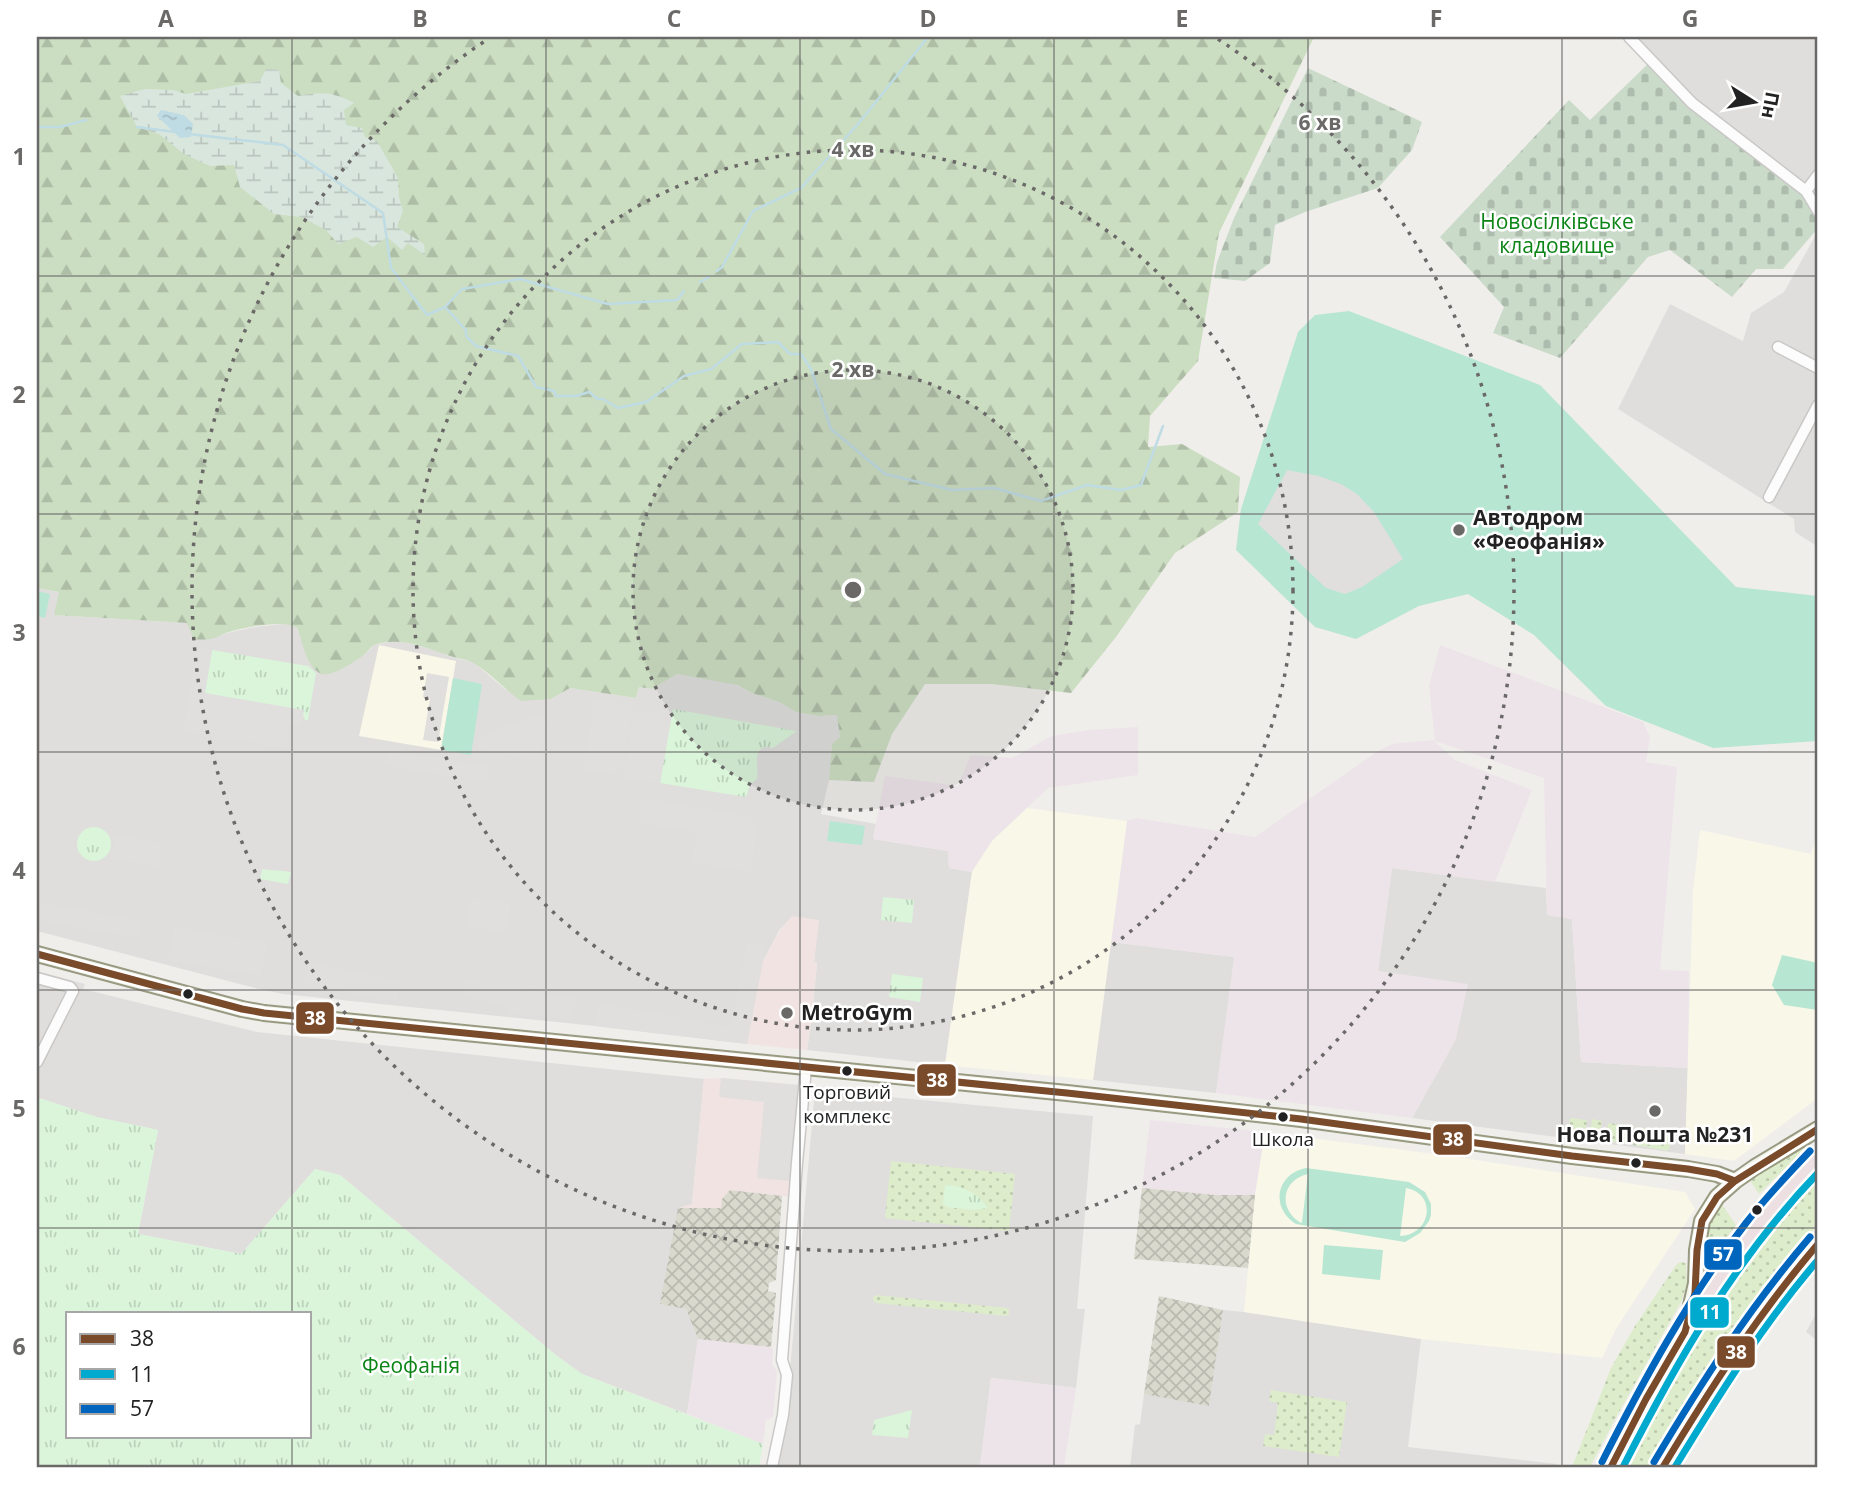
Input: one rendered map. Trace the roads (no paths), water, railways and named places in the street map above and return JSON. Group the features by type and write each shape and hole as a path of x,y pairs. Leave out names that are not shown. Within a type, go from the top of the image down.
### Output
{"highway":[{"path":"1611,1467 1646,1399 1729,1262 1749,1235 1818,1158"},
{"path":"1662,1467 1758,1317 1787,1278 1818,1244"}],"street":[{"path":"1629,37 1692,103 1806,191 1818,211"},
{"path":"1806,191 1818,175"},
{"path":"1778,347 1818,368"},
{"path":"1769,497 1818,405"},
{"path":"37,954 264,1013 1301,1119 1688,1169 1717,1174 1735,1181"},
{"path":"37,978 71,987 73,991 37,1062"},
{"path":"772,1467 787,1375 782,1360 806,1068"},
{"path":"1685,1332 1695,1293 1697,1250 1702,1220 1717,1197 1735,1181 1818,1129"}],"water":[{"path":"161,110 184,115 193,124 191,137 180,138 157,116"}],"waterway":[{"path":"717,271 722,267 753,211 801,188 858,124 928,37"},
{"path":"37,127 60,127 86,120"},
{"path":"137,127 175,132"},
{"path":"189,134 283,145 383,213 391,268 427,315 445,307 466,330 466,336 476,346 518,356 536,387 554,391 556,396 576,396 589,392 618,408 646,402 684,376 711,369 742,344 778,342 790,354 801,354 811,369 831,429 885,474 952,490 994,488 1041,501 1087,485 1121,490 1141,485 1163,426"},
{"path":"700,282 709,277"},
{"path":"445,307 462,289 520,279 608,304 677,300 684,291"}],"place":[{"name":"Автодром «Феофанія»","path":"1459,530"},
{"name":"MetroGym","path":"787,1013"},
{"name":"Торговий комплекс","path":"847,1071"},
{"name":"Нова Пошта №231","path":"1655,1111"},
{"name":"Школа","path":"1283,1117"}],"park label":[{"name":"Новосілківське кладовище","path":"1557,234"},
{"name":"Феофанія","path":"411,1366"}]}
